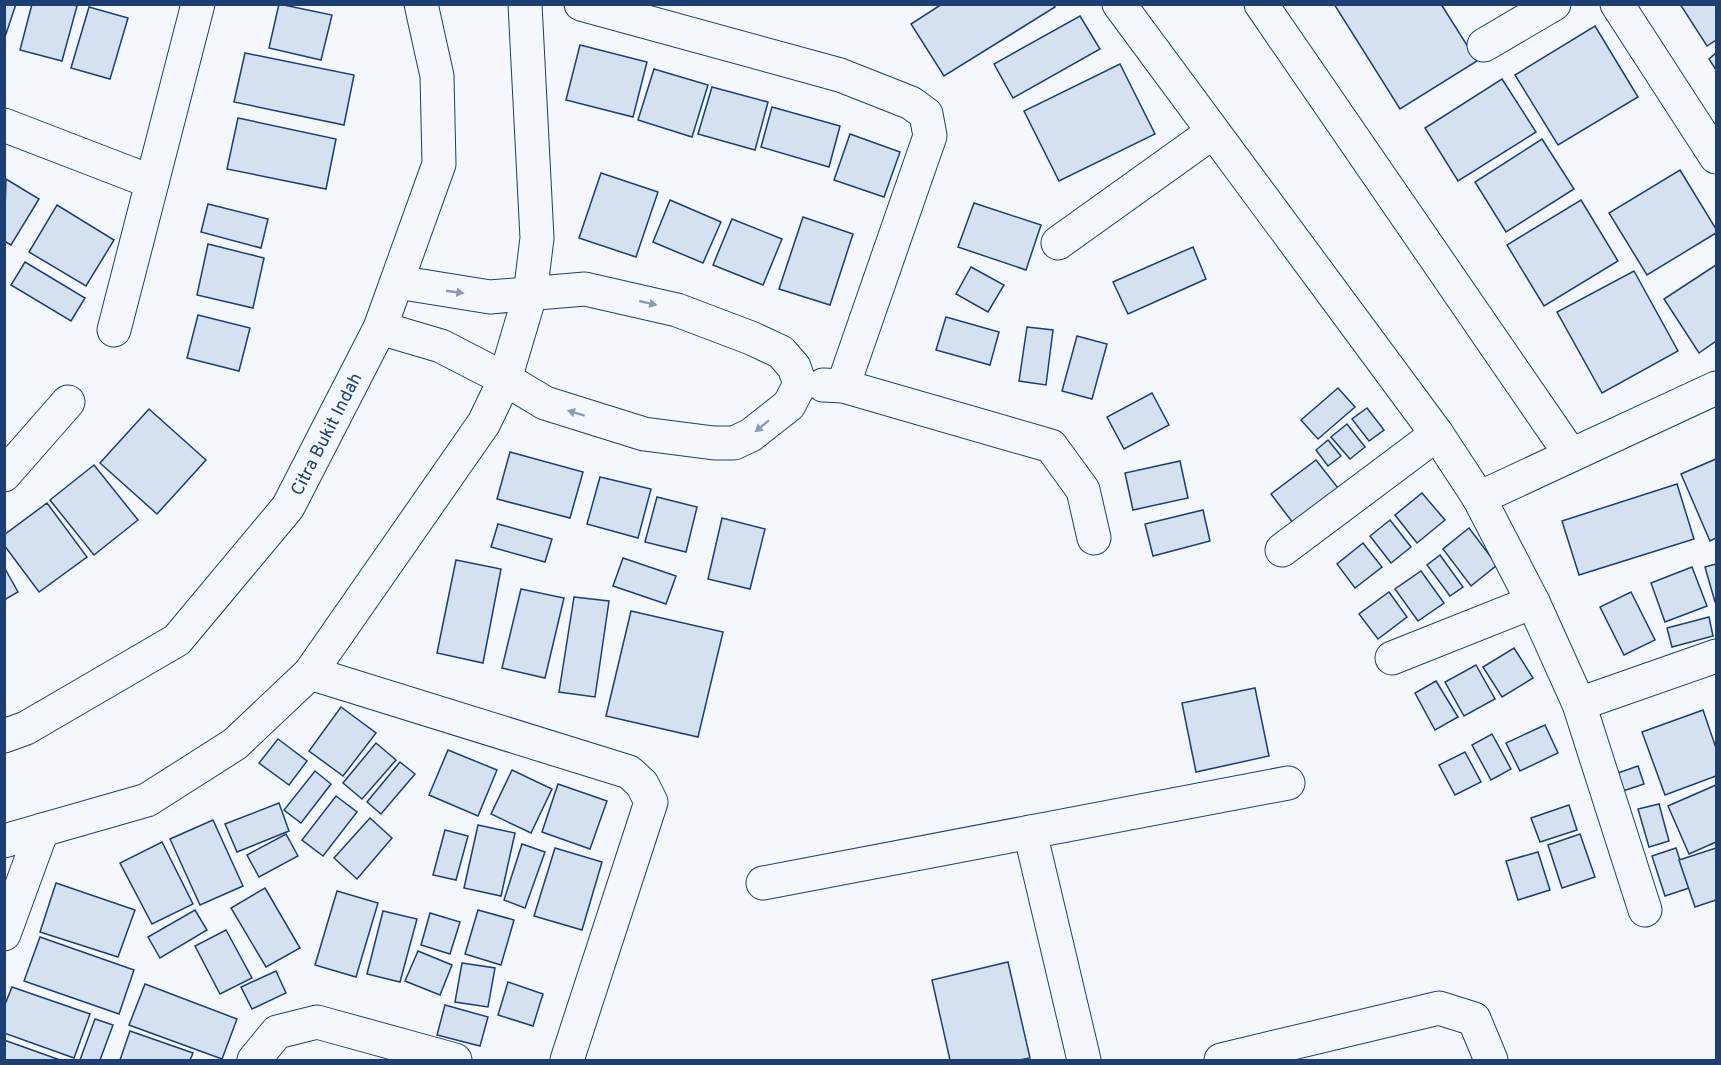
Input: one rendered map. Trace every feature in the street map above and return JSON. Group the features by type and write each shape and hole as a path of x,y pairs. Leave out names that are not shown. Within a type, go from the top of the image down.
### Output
{"street":[{"path":"114,330 198,4"},
{"name":"Citra Bukit Indah","path":"4,736 26,728 177,640 288,507 380,328 439,164 437,76 421,4"},
{"path":"4,841 147,800 235,744 310,673 484,423 505,379 530,295 537,238 525,4"},
{"path":"581,4 840,75 910,103 926,114 930,136 843,386"},
{"path":"1119,4 1437,434 1479,498 1533,602 1579,704 1645,910"},
{"path":"1261,4 1571,455"},
{"path":"1484,45 1554,4"},
{"path":"1617,4 1716,157"},
{"path":"4,125 152,182"},
{"path":"1058,243 1213,132"},
{"path":"380,328 441,346 505,379 545,403 644,434 714,443 734,443 751,435 789,405 800,384 794,367 781,352 677,310 585,289 490,297 398,282"},
{"path":"800,384 843,386 1051,446 1083,490 1094,538"},
{"path":"1479,498 1716,388"},
{"path":"4,475 68,402"},
{"path":"1282,549 1437,434"},
{"path":"1392,658 1533,602"},
{"path":"1579,704 1716,656"},
{"path":"310,673 629,772 642,784 651,802 567,1060"},
{"path":"763,883 1288,783"},
{"path":"4,934 42,830"},
{"path":"1030,832 1084,1060"},
{"path":"1221,1060 1439,1008 1474,1018 1491,1060"},
{"path":"254,1060 277,1032 317,1022 454,1060"}],"building":[{"path":"4,4 16,4 4,40"},
{"path":"32,4 77,6 62,61 20,50"},
{"path":"279,4 332,15 321,60 269,48"},
{"path":"942,4 1053,4 1055,7 944,76 911,24"},
{"path":"1334,4 1441,4 1477,61 1400,109"},
{"path":"1680,4 1716,4 1716,40 1707,46"},
{"path":"89,7 128,18 110,79 71,68"},
{"path":"1080,16 1100,49 1013,98 994,64"},
{"path":"1595,26 1638,97 1558,145 1515,75"},
{"path":"580,45 647,62 633,117 566,100"},
{"path":"245,53 354,75 344,125 234,102"},
{"path":"1716,53 1716,70 1709,59"},
{"path":"1120,64 1155,134 1059,181 1024,111"},
{"path":"654,69 708,85 692,137 638,120"},
{"path":"1502,79 1536,132 1458,181 1425,128"},
{"path":"712,87 768,102 755,150 698,134"},
{"path":"772,107 840,126 829,167 761,147"},
{"path":"238,118 336,139 326,189 227,169"},
{"path":"850,134 900,152 884,197 834,180"},
{"path":"1542,139 1574,189 1506,232 1475,182"},
{"path":"1680,170 1716,229 1716,233 1647,275 1609,213"},
{"path":"601,173 658,192 636,257 579,238"},
{"path":"6,179 39,199 11,245 4,241"},
{"path":"670,200 721,222 703,263 653,242"},
{"path":"1581,200 1618,261 1544,306 1507,245"},
{"path":"974,203 1041,225 1026,270 958,247"},
{"path":"208,204 268,219 261,248 201,232"},
{"path":"57,205 114,240 86,286 29,252"},
{"path":"803,217 853,234 830,305 779,289"},
{"path":"732,219 782,239 763,285 713,265"},
{"path":"208,244 264,258 253,308 197,295"},
{"path":"1193,247 1206,279 1128,314 1113,282"},
{"path":"25,262 85,298 71,321 11,285"},
{"path":"1716,265 1716,341 1699,353 1664,299"},
{"path":"971,267 1004,285 988,312 956,294"},
{"path":"1634,271 1678,351 1602,393 1557,312"},
{"path":"198,315 250,328 239,371 187,358"},
{"path":"946,317 999,332 990,365 936,350"},
{"path":"1027,327 1053,330 1046,385 1019,381"},
{"path":"1077,336 1107,344 1092,399 1062,391"},
{"path":"1338,388 1355,407 1318,439 1301,420"},
{"path":"1152,393 1169,425 1124,449 1107,417"},
{"path":"1367,408 1384,430 1369,441 1352,419"},
{"path":"149,409 206,460 157,514 100,463"},
{"path":"1347,424 1365,447 1350,459 1331,437"},
{"path":"1328,440 1341,456 1328,466 1316,450"},
{"path":"510,452 583,472 570,518 497,499"},
{"path":"1716,459 1716,538 1710,541 1681,474"},
{"path":"1316,460 1338,488 1293,523 1271,494"},
{"path":"1180,461 1188,498 1133,510 1125,473"},
{"path":"94,465 138,520 94,555 50,500"},
{"path":"600,477 651,489 638,538 587,524"},
{"path":"1677,484 1694,539 1579,575 1562,521"},
{"path":"1422,493 1445,520 1417,543 1395,515"},
{"path":"657,497 697,507 686,552 645,542"},
{"path":"47,503 87,557 39,592 4,545 4,535"},
{"path":"1203,510 1210,541 1153,556 1145,524"},
{"path":"722,518 765,529 750,589 708,579"},
{"path":"1390,520 1411,547 1391,563 1370,536"},
{"path":"498,524 552,539 545,562 491,547"},
{"path":"1469,528 1497,565 1471,586 1443,549"},
{"path":"1363,543 1382,567 1355,588 1337,564"},
{"path":"1440,555 1463,587 1450,596 1427,565"},
{"path":"623,558 676,576 666,604 613,586"},
{"path":"456,560 501,569 483,663 437,653"},
{"path":"1716,564 1716,602 1715,602 1705,567"},
{"path":"4,567 18,592 4,600"},
{"path":"1692,567 1707,606 1665,622 1651,583"},
{"path":"1421,571 1444,603 1418,621 1395,589"},
{"path":"521,589 564,598 545,678 502,668"},
{"path":"1389,592 1407,617 1378,639 1359,614"},
{"path":"1631,592 1655,640 1624,655 1600,607"},
{"path":"574,597 609,601 595,697 559,692"},
{"path":"631,611 723,632 698,737 606,716"},
{"path":"1709,617 1713,636 1672,647 1667,628"},
{"path":"1514,648 1533,678 1502,697 1483,667"},
{"path":"1476,665 1495,699 1464,716 1445,682"},
{"path":"1436,681 1458,717 1435,730 1415,693"},
{"path":"1255,688 1269,756 1196,772 1182,703"},
{"path":"341,707 376,733 343,776 309,751"},
{"path":"1703,710 1716,748 1716,776 1665,795 1642,732"},
{"path":"1545,725 1558,753 1520,771 1506,743"},
{"path":"1492,734 1511,769 1491,780 1472,745"},
{"path":"278,739 307,761 289,785 259,763"},
{"path":"376,743 396,760 362,799 343,783"},
{"path":"448,750 497,770 478,816 429,795"},
{"path":"1465,752 1481,782 1455,795 1439,765"},
{"path":"400,762 415,774 381,814 367,802"},
{"path":"1638,766 1644,784 1623,791 1618,773"},
{"path":"512,770 552,789 531,833 491,814"},
{"path":"315,771 331,784 301,823 284,810"},
{"path":"558,784 607,801 590,849 542,832"},
{"path":"1716,785 1716,842 1689,854 1668,806"},
{"path":"336,796 357,812 323,856 302,840"},
{"path":"279,803 289,831 237,852 225,824"},
{"path":"1659,804 1669,841 1649,847 1638,809"},
{"path":"1569,805 1577,830 1540,842 1531,818"},
{"path":"370,818 392,838 357,879 334,858"},
{"path":"213,820 243,886 200,905 170,839"},
{"path":"478,825 515,833 501,896 464,888"},
{"path":"445,830 468,836 456,880 433,875"},
{"path":"286,834 298,856 259,877 247,855"},
{"path":"1580,834 1595,877 1562,888 1548,845"},
{"path":"162,842 193,904 152,924 120,863"},
{"path":"522,844 545,852 525,908 504,900"},
{"path":"555,848 602,862 582,930 534,916"},
{"path":"1676,848 1689,888 1665,896 1652,856"},
{"path":"1716,848 1716,900 1695,907 1679,860"},
{"path":"1538,852 1550,890 1518,900 1506,861"},
{"path":"56,883 135,910 118,957 40,932"},
{"path":"265,888 300,948 266,967 231,908"},
{"path":"337,891 378,903 356,977 315,965"},
{"path":"195,910 207,930 160,958 148,937"},
{"path":"478,910 514,920 501,965 465,954"},
{"path":"383,911 417,919 400,982 367,974"},
{"path":"430,913 460,922 450,954 421,945"},
{"path":"226,930 252,978 220,994 195,946"},
{"path":"40,937 134,970 119,1014 24,981"},
{"path":"418,951 452,965 440,995 405,981"},
{"path":"1008,962 1030,1058 950,1060 932,980"},
{"path":"462,963 495,968 488,1007 455,1002"},
{"path":"276,971 286,993 252,1009 241,987"},
{"path":"508,982 543,994 533,1026 498,1015"},
{"path":"145,984 237,1019 222,1059 129,1025"},
{"path":"12,987 90,1014 74,1058 4,1033 4,1007"},
{"path":"445,1005 488,1017 480,1046 437,1035"},
{"path":"95,1019 113,1025 100,1060 80,1060"},
{"path":"130,1031 193,1053 190,1060 120,1060"},
{"path":"4,1040 60,1060 4,1060"}]}
